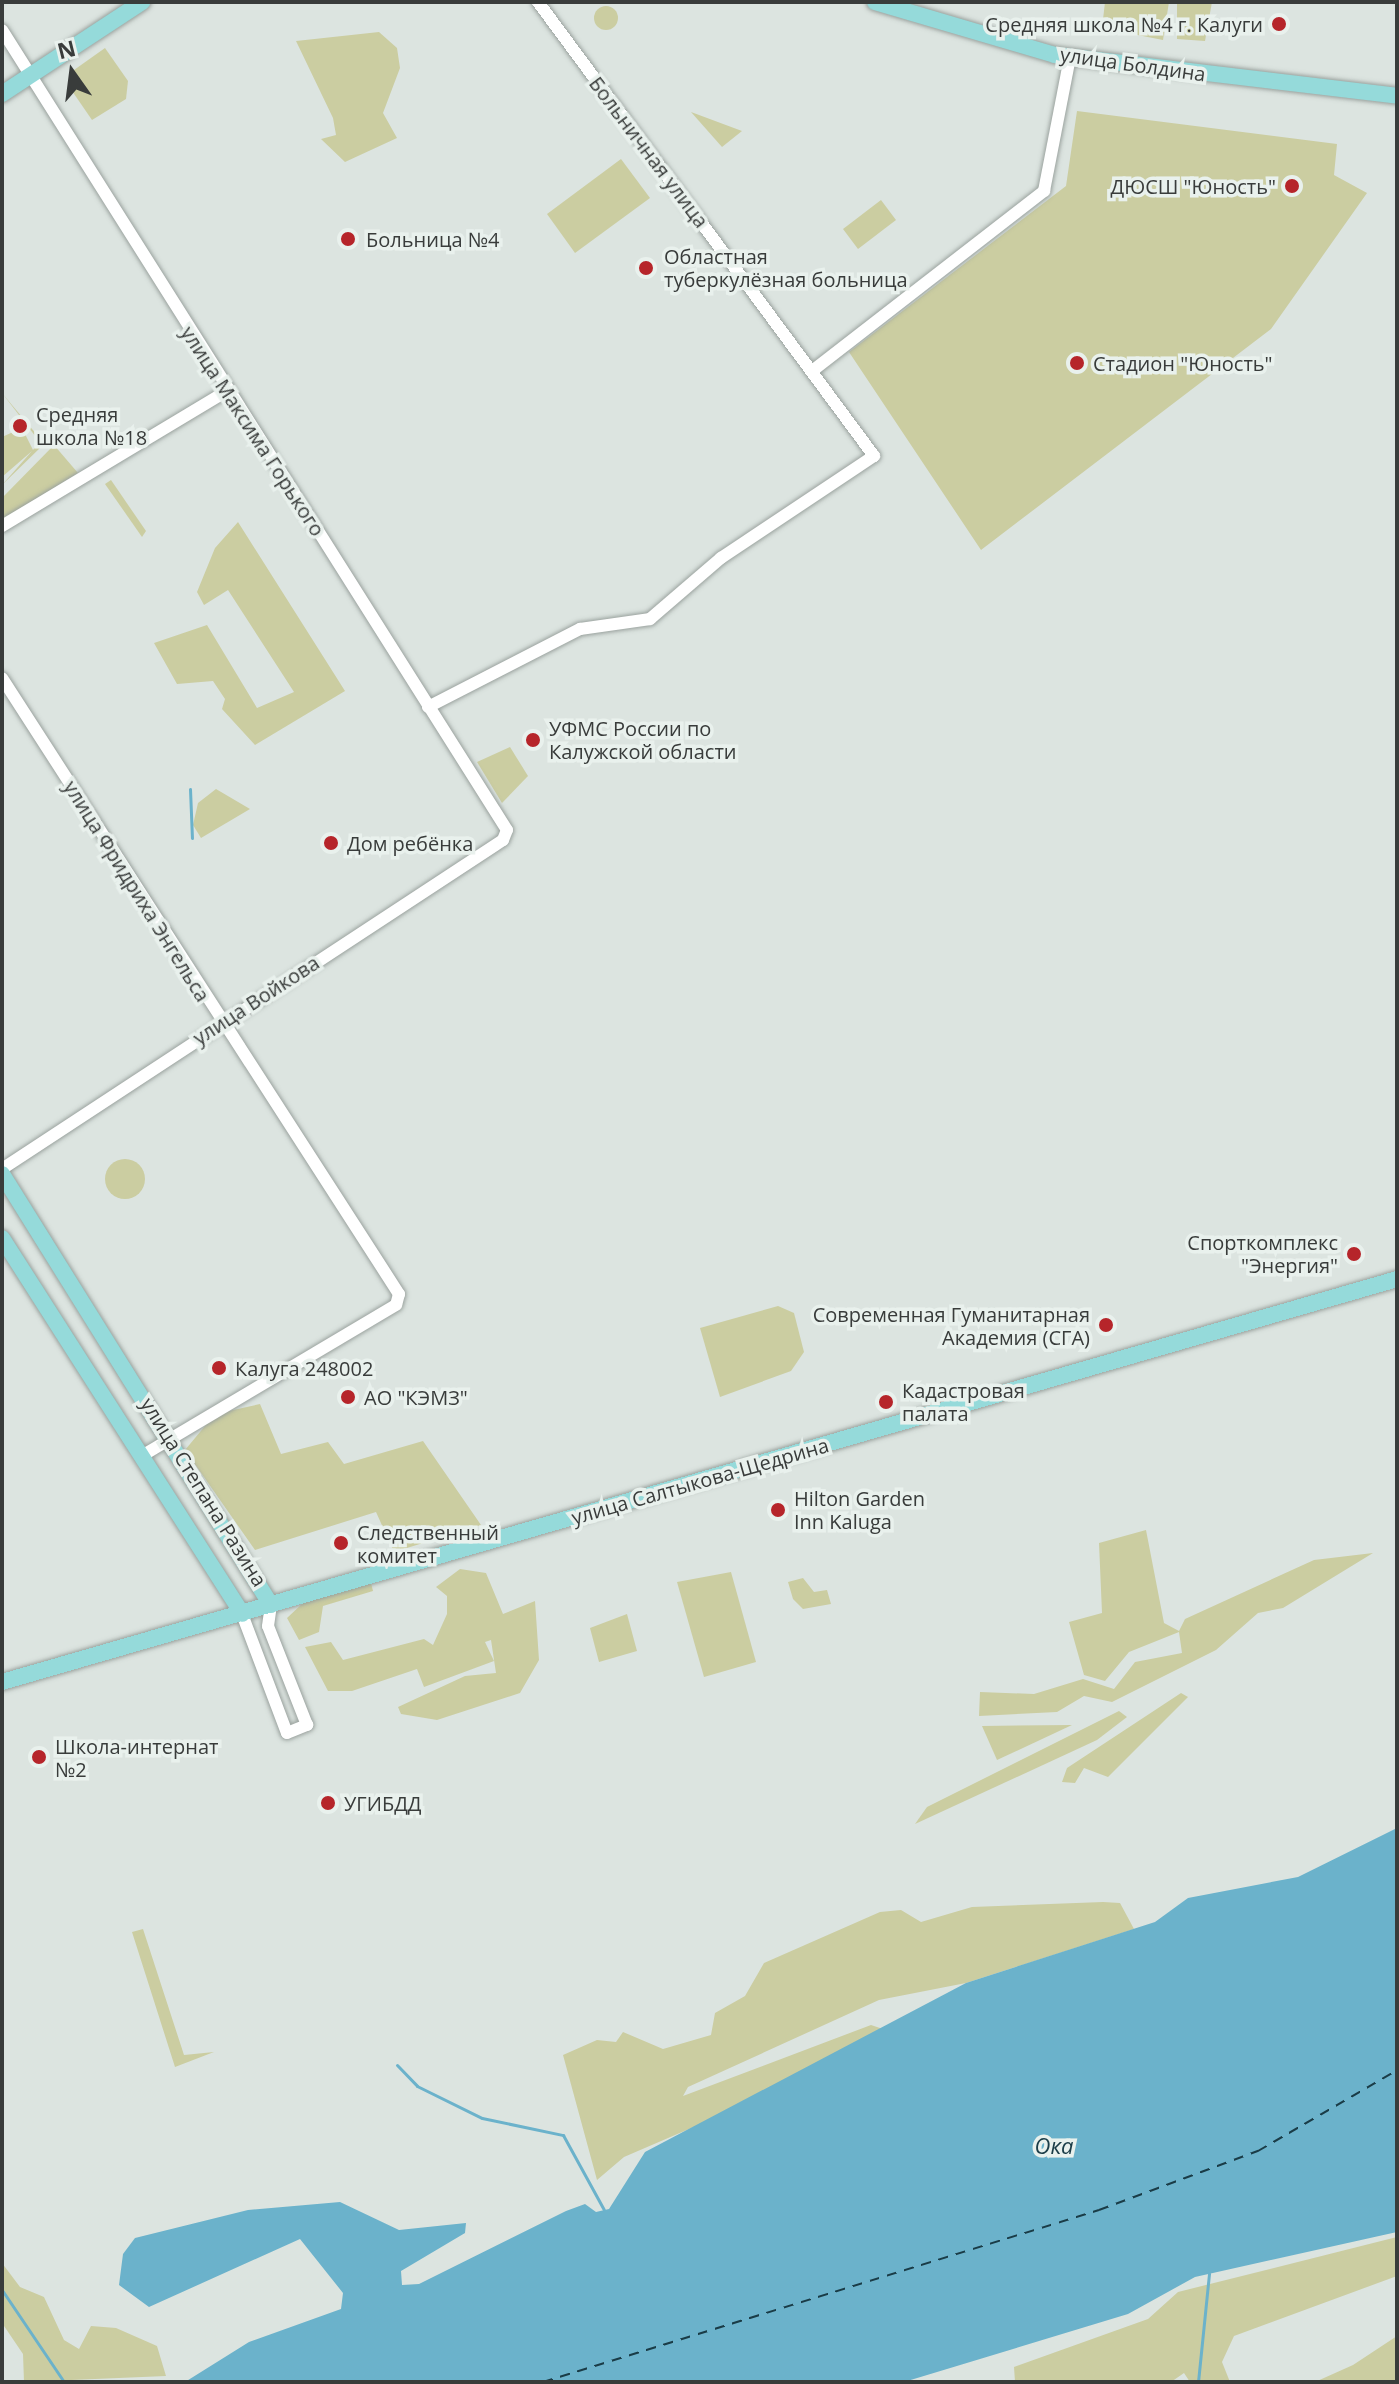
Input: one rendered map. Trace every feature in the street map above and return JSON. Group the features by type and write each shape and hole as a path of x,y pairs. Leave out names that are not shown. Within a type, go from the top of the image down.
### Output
{"main road":[{"path":"2,94 142,2"},
{"name":"улица Болдина","path":"878,2 1070,57 1397,96"},
{"name":"улица Степана Разина","path":"2,1172 271,1605"},
{"name":"улица Степана Разина","path":"2,1238 242,1614"},
{"name":"улица Салтыкова-Щедрина","path":"2,1682 1397,1279"}],"street":[{"name":"Больничная улица","path":"428,707 580,629 650,619 721,558 874,456 538,2"},
{"name":"улица Максима Горького","path":"2,30 227,391 507,830"},
{"path":"812,371 1044,191 1070,57"},
{"path":"2,526 227,391"},
{"name":"улица Фридриха Энгельса","path":"2,678 220,1024 399,1294 396,1305 170,1438"},
{"name":"улица Войкова","path":"2,1172 220,1024 503,840 507,830"},
{"path":"142,1456 170,1438"},
{"name":"улица Степана Разина","path":"242,1614 287,1733 307,1725 268,1626 271,1605"}],"green space":[{"path":"1105,2 1169,2 1163,40 1102,28"},
{"path":"1177,2 1212,2 1205,41 1177,39"},
{"path":"606,6 617,13 618,18 611,29 606,30 595,23 594,18 601,7"},
{"path":"379,32 397,48 400,68 383,113 397,138 345,162 321,139 336,135 333,118 296,41"},
{"path":"105,48 128,81 126,99 92,120 70,88 74,70"},
{"path":"1077,111 1337,144 1334,175 1367,193 1271,329 981,550 849,352 1066,186"},
{"path":"691,112 742,131 722,147"},
{"path":"621,159 650,198 575,253 547,214"},
{"path":"881,200 896,220 858,249 843,229"},
{"path":"2,393 42,441 41,447 2,485 32,451 2,477 2,437 22,428 33,450 39,441"},
{"path":"54,445 78,473 4,519 2,498"},
{"path":"111,480 146,531 142,537 105,484"},
{"path":"238,522 345,691 255,745 222,709 225,699 213,681 177,684 154,643 207,625 257,708 294,692 228,590 204,605 197,592 215,548"},
{"path":"510,747 528,776 502,803 477,762"},
{"path":"216,789 250,809 201,838 193,825 198,803"},
{"path":"125,1159 139,1165 145,1179 139,1193 125,1199 111,1193 105,1179 111,1165"},
{"path":"778,1306 794,1313 804,1352 791,1371 720,1397 700,1328"},
{"path":"260,1404 281,1454 328,1442 344,1464 423,1441 481,1525 394,1552 376,1512 255,1550 185,1450 215,1414"},
{"path":"1146,1530 1164,1623 1179,1631 1185,1619 1314,1560 1373,1553 1283,1608 1258,1613 1216,1650 1112,1702 1084,1696 1057,1712 979,1716 980,1692 1034,1694 1083,1679 1114,1689 1135,1662 1182,1653 1179,1632 1129,1652 1105,1681 1084,1675 1069,1622 1102,1613 1099,1543"},
{"path":"460,1569 486,1573 503,1614 535,1601 539,1660 520,1693 437,1720 401,1714 398,1707 465,1676 496,1673 491,1640 485,1642 494,1661 424,1687 417,1669 352,1691 328,1691 305,1647 331,1642 343,1660 424,1639 433,1645 447,1614 447,1596 436,1587"},
{"path":"731,1572 756,1662 704,1677 677,1582"},
{"path":"803,1578 814,1592 827,1590 831,1604 803,1609 793,1599 788,1582"},
{"path":"371,1583 373,1591 323,1606 319,1632 299,1640 287,1618 303,1603"},
{"path":"627,1614 637,1651 599,1662 590,1628"},
{"path":"1181,1693 1188,1697 1108,1777 1084,1768 1075,1783 1062,1782 1067,1768"},
{"path":"1119,1711 1127,1717 1097,1740 915,1824 927,1807"},
{"path":"1072,1725 997,1760 982,1726"},
{"path":"1120,1903 1134,1929 966,1983 879,2000 688,2087 683,2096 871,2025 883,2029 754,2101 624,2157 597,2180 563,2055 597,2040 616,2042 623,2032 663,2049 711,2035 715,2013 745,1996 764,1963 880,1912 901,1910 921,1922 972,1907"},
{"path":"143,1929 184,2055 214,2052 175,2067 132,1932"},
{"path":"1397,2237 1397,2276 1234,2336 1222,2362 1230,2382 1190,2382 1184,2373 1171,2382 1015,2382 1014,2367 1148,2319 1178,2292"},
{"path":"2,2263 20,2287 44,2297 64,2340 79,2349 91,2326 116,2328 157,2346 166,2376 24,2382 23,2354 2,2323"},
{"path":"1397,2336 1397,2382 1315,2382 1353,2365"}],"water":[{"name":"Ока","path":"1397,1828 1397,2232 1195,2277 1128,2314 904,2382 185,2382 249,2342 341,2309 343,2293 300,2239 149,2307 119,2285 123,2254 135,2238 248,2210 340,2202 399,2230 466,2223 465,2233 401,2271 402,2285 419,2284 566,2211 585,2204 596,2212 609,2209 645,2152 966,1983 1155,1922 1188,1898 1298,1877"}],"waterway":[{"path":"190,789 192,838"},
{"path":"397,2065 417,2086 482,2118 563,2135 604,2210"},
{"path":"1198,2382 1209,2274"},
{"path":"2,2290 64,2382"}],"ferry route":[{"path":"543,2382 1099,2210 1258,2151 1397,2070"}],"place":[{"name":"Средняя школа №4 г. Калуги","path":"1279,24"},
{"name":"ДЮСШ \"Юность\"","path":"1292,186"},
{"name":"Больница №4","path":"348,239"},
{"name":"Областная туберкулёзная больница","path":"646,268"},
{"name":"Стадион \"Юность\"","path":"1077,363"},
{"name":"Средняя школа №18","path":"20,426"},
{"name":"УФМС России по Калужской области","path":"533,740"},
{"name":"Дом ребёнка","path":"331,843"},
{"name":"Спорткомплекс \"Энергия\"","path":"1354,1254"},
{"name":"Современная Гуманитарная Академия (СГА)","path":"1106,1325"},
{"name":"Калуга 248002","path":"219,1368"},
{"name":"АО \"КЭМЗ\"","path":"348,1397"},
{"name":"Кадастровая палата","path":"886,1402"},
{"name":"Hilton Garden Inn Kaluga","path":"778,1510"},
{"name":"Следственный комитет","path":"341,1543"},
{"name":"Школа-интернат №2","path":"39,1757"},
{"name":"УГИБДД","path":"328,1803"}]}
